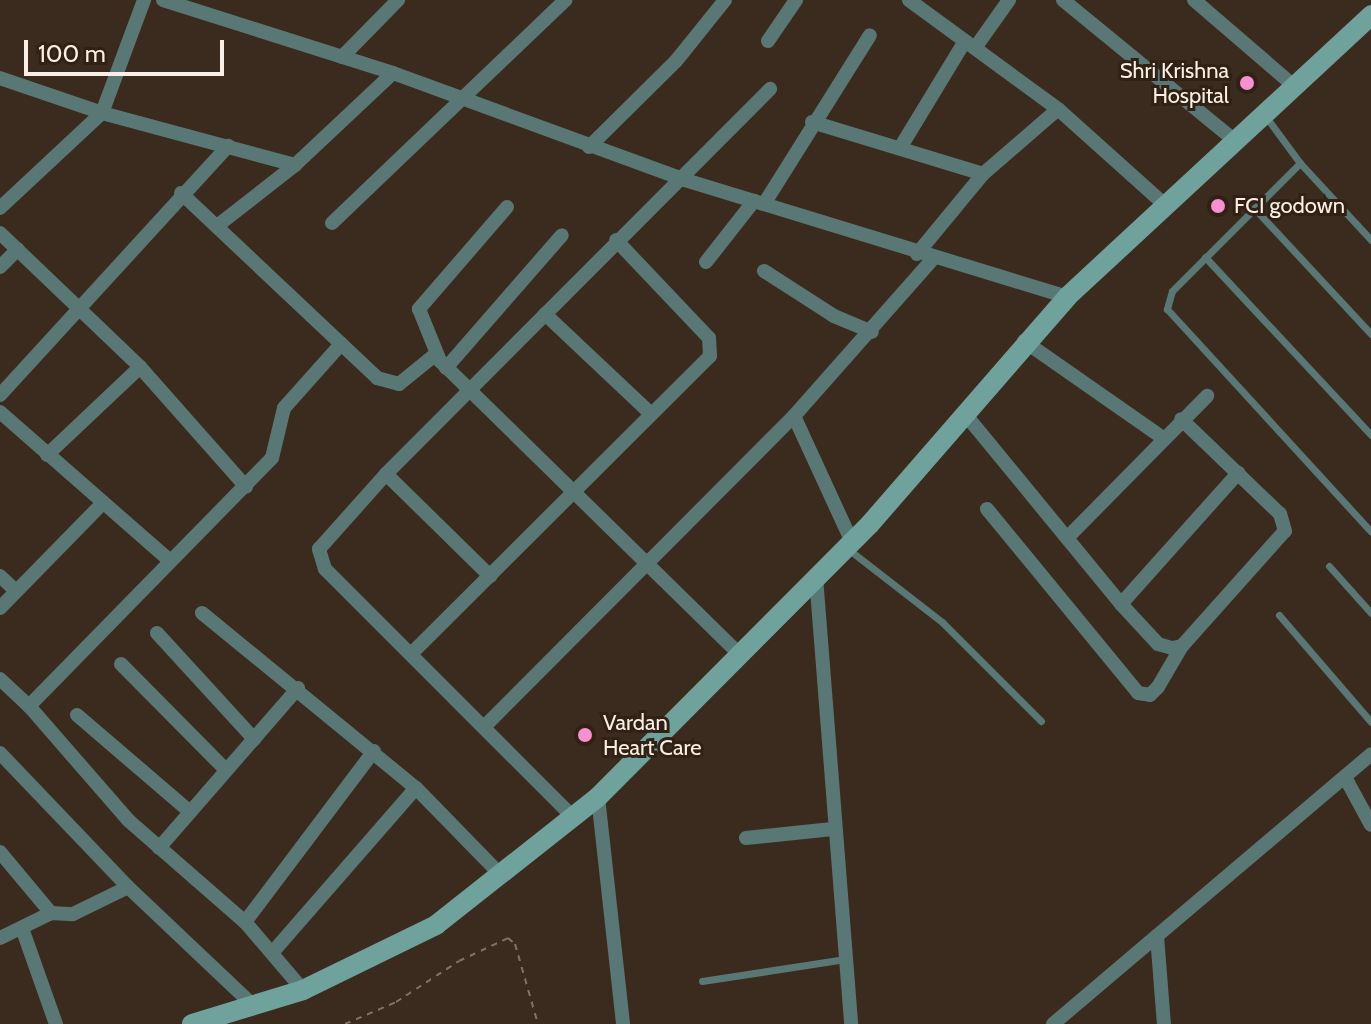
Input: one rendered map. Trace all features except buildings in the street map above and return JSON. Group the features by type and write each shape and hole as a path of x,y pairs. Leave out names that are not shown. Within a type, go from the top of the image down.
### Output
{"street":[{"path":"0,208 102,113 144,0"},
{"path":"342,57 398,0"},
{"path":"332,223 565,0"},
{"path":"589,147 676,61 725,0"},
{"path":"768,41 796,0"},
{"path":"909,0 1058,109 1164,204"},
{"path":"900,148 970,44 1009,0"},
{"path":"1063,0 1235,141"},
{"path":"1194,0 1295,87"},
{"path":"171,1 393,73 685,180 933,259 1067,297"},
{"path":"192,1024 303,990 436,925 502,876 598,797 738,653 849,545 965,414 1024,341 1067,297 1371,15"},
{"path":"706,262 759,203 870,35"},
{"path":"217,226 295,165 393,73"},
{"path":"0,78 102,113 295,165"},
{"path":"573,817 320,559 324,541 616,240 685,180 770,89"},
{"path":"917,254 983,174 1058,109"},
{"path":"812,122 983,174"},
{"path":"0,395 78,305 228,146"},
{"path":"181,193 341,344 391,385 409,378 436,354"},
{"path":"507,207 419,309 436,354 446,368 577,490 738,653"},
{"path":"0,233 140,367 246,487"},
{"path":"446,368 562,235"},
{"path":"411,654 704,364 713,347 616,240"},
{"path":"0,267 18,249"},
{"path":"486,725 647,560 794,416 872,332 933,259"},
{"path":"764,271 834,316 872,332"},
{"path":"545,314 651,414"},
{"path":"1024,341 1163,438"},
{"path":"29,706 246,487 278,448 279,420 290,398 341,344"},
{"path":"47,455 140,367"},
{"path":"1069,536 1207,396"},
{"path":"0,412 101,505 170,561"},
{"path":"965,414 1069,536 1121,604 1158,644 1182,646"},
{"path":"794,416 849,545"},
{"path":"987,509 1138,693 1150,695 1182,646 1285,531 1280,514 1181,419"},
{"path":"1121,604 1238,473"},
{"path":"386,474 490,576"},
{"path":"0,608 101,505"},
{"path":"0,576 15,590"},
{"path":"816,577 833,829 851,1024"},
{"path":"202,613 374,751 416,788 502,876"},
{"path":"157,633 254,739"},
{"path":"121,664 226,770"},
{"path":"0,679 29,706 159,848 245,922 303,990"},
{"path":"159,848 298,688"},
{"path":"77,715 190,812"},
{"path":"245,922 374,751"},
{"path":"0,753 128,887 254,1006"},
{"path":"1053,1024 1346,779 1371,754"},
{"path":"1346,779 1371,825"},
{"path":"272,953 416,788"},
{"path":"598,797 623,1024"},
{"path":"746,838 833,829"},
{"path":"0,852 51,913"},
{"path":"0,938 23,931 51,913 73,914 128,887"},
{"path":"23,931 56,1024"},
{"path":"1157,936 1164,1024"}],"lane":[{"path":"1265,115 1300,163 1371,240"},
{"path":"1300,163 1172,291 1170,315 1371,532"},
{"path":"1254,208 1371,334"},
{"path":"1205,257 1371,435"},
{"path":"849,545 942,622 1041,721"},
{"path":"1329,566 1371,613"},
{"path":"1279,615 1371,722"},
{"path":"702,981 845,959"}],"path":[{"path":"345,1024 508,938 515,944 538,1024"}],"place":[{"name":"Shri Krishna Hospital","path":"1247,83"},
{"name":"FCI godown","path":"1218,206"},
{"name":"Vardan Heart Care","path":"585,735"}]}
